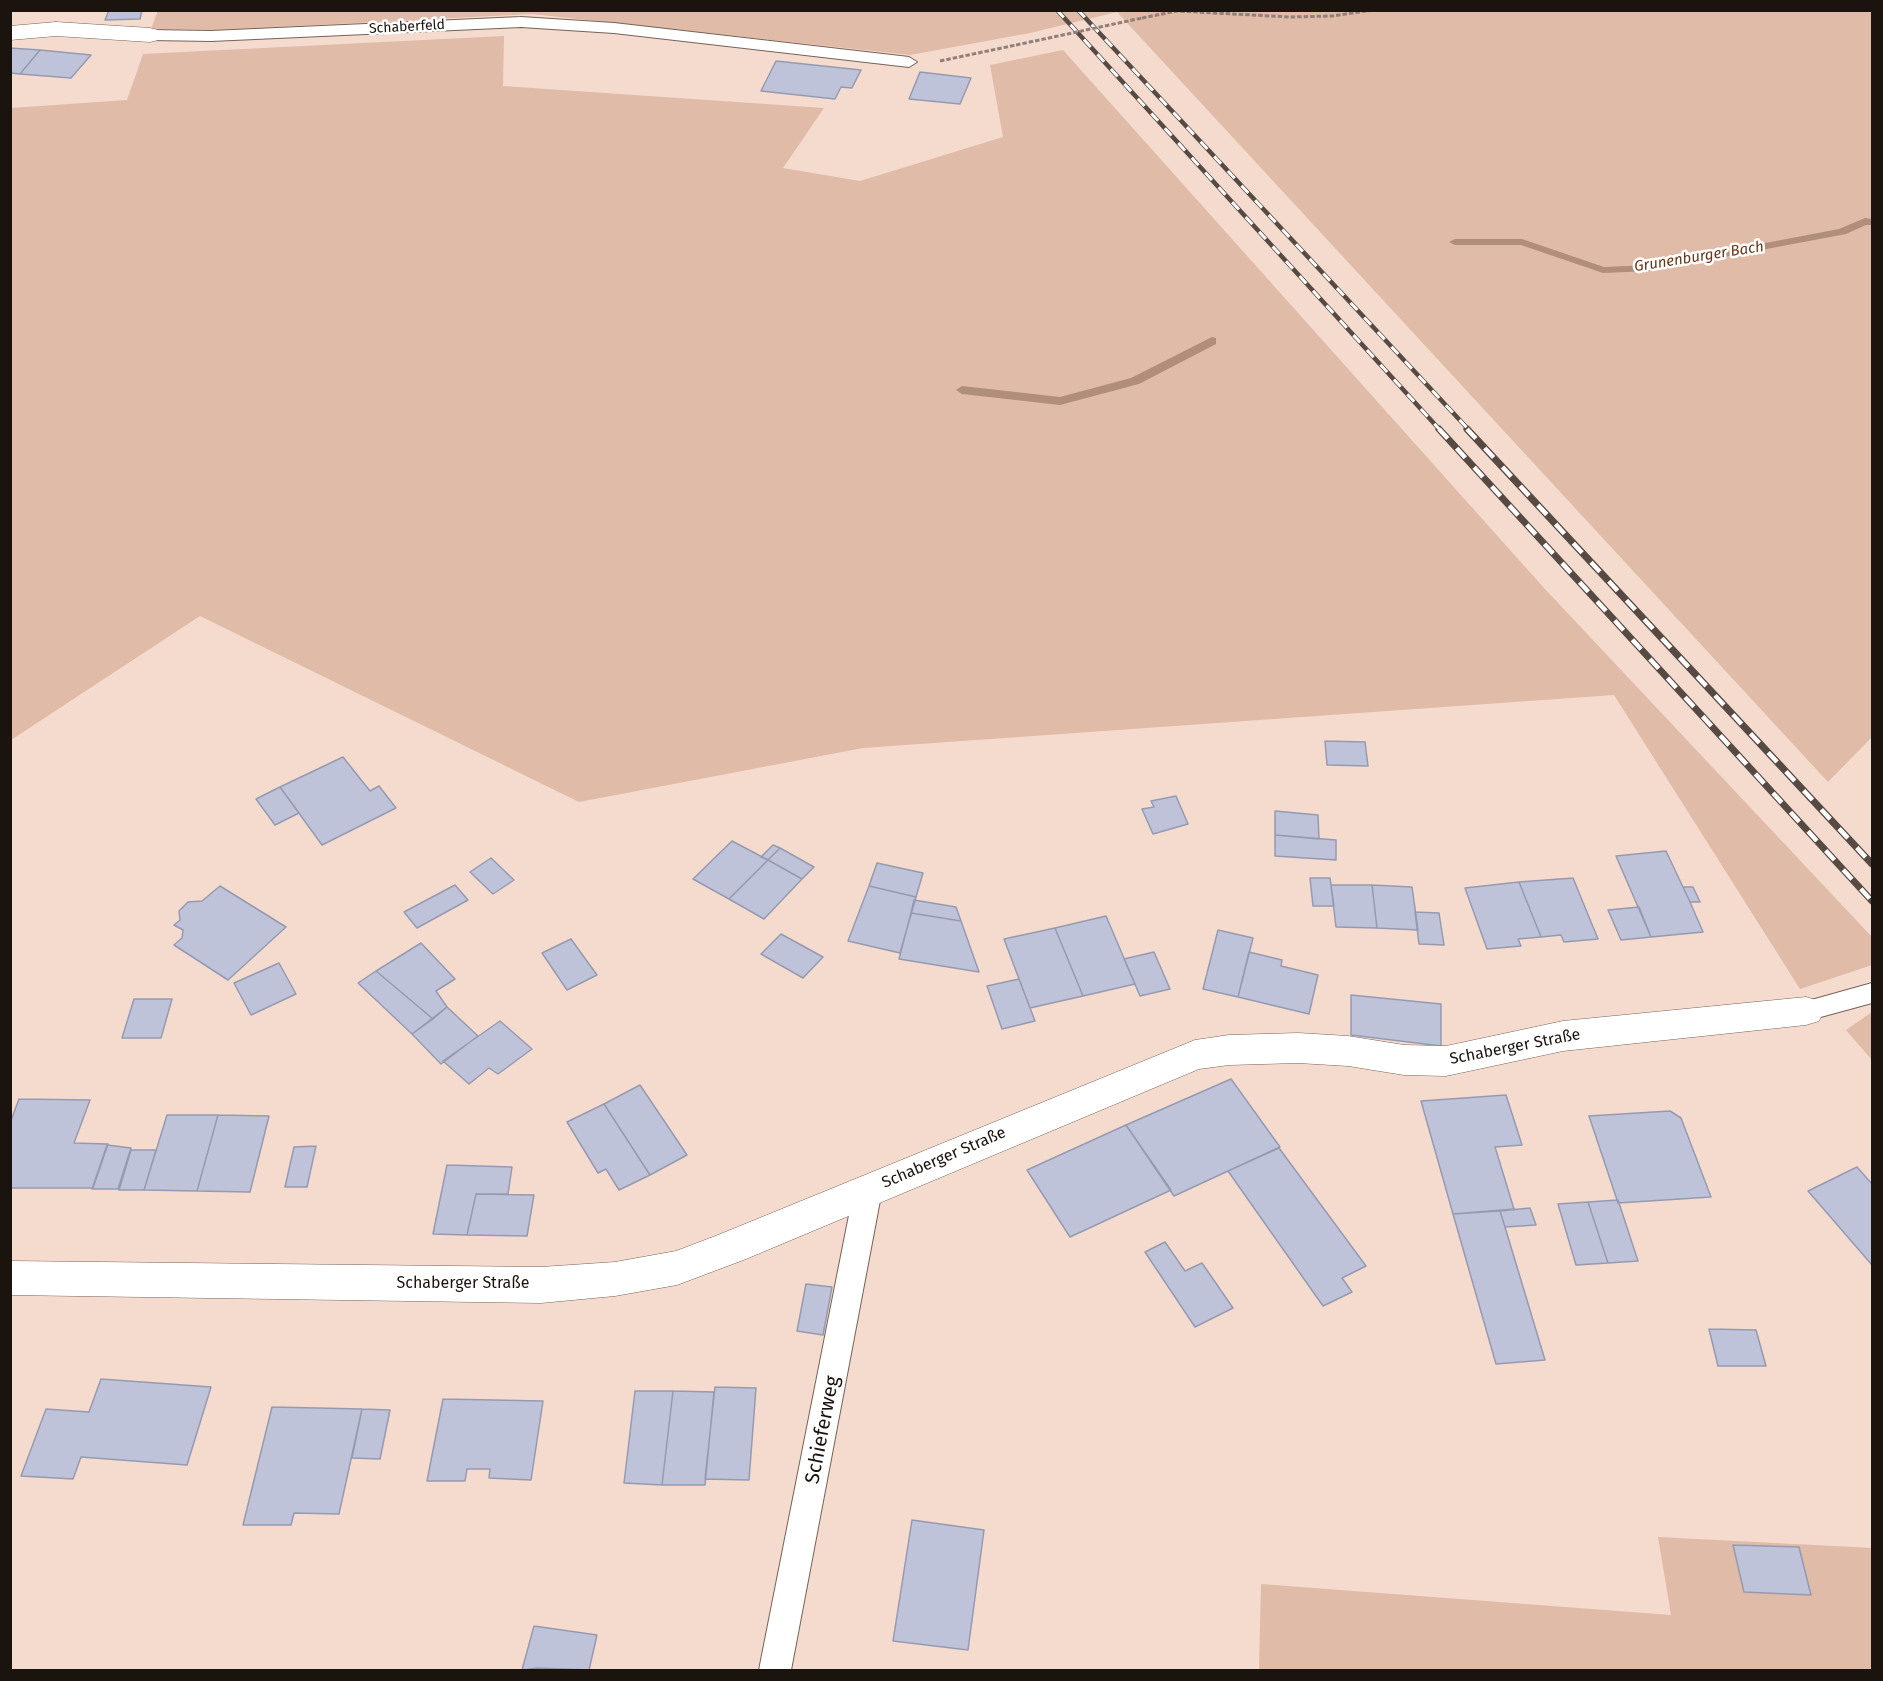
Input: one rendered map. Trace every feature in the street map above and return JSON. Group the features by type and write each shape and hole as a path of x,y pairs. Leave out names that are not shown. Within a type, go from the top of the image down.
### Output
{"street":[{"name":"Schaberfeld","path":"10,33 56,29 150,35"},
{"name":"Schaberger Straße","path":"10,1278 517,1284 615,1280 677,1268 1195,1055 1228,1050 1298,1048 1348,1051 1404,1060 1446,1060 1563,1036 1806,1011"}],"lane":[{"name":"Schaberfeld","path":"150,35 221,36 521,22 614,28 909,62"},
{"name":"Schaberger Straße","path":"1806,1011 1868,994"},
{"name":"Schieferweg","path":"775,1671 868,1190"}],"path":[{"path":"909,62 953,59 1177,11 1299,17 1332,16 1373,10"}],"shaded area":[{"path":"158,10 1872,11 1872,737 1828,782 1117,12 1030,33 910,55 532,14 219,30 151,29"},
{"path":"504,36 503,86 824,108 783,168 860,181 1003,137 990,65 1063,50 1544,588 1872,937 1872,965 1800,989 1614,695 863,748 579,802 200,616 11,740 11,108 127,100 143,54"},
{"path":"1872,1012 1872,1060 1846,1030"},
{"path":"1658,1537 1872,1548 1872,1670 1259,1670 1261,1584 1671,1615"}],"building":[{"path":"109,10 142,10 140,19 105,20"},
{"path":"10,48 40,50 20,74 10,73"},
{"path":"40,50 91,55 71,78 20,74"},
{"path":"776,61 861,70 852,88 841,87 835,99 761,91"},
{"path":"920,72 971,78 960,104 909,99"},
{"path":"1325,741 1365,742 1368,766 1327,765"},
{"path":"343,757 370,791 379,786 396,808 322,845 280,787"},
{"path":"280,787 299,813 275,825 256,799"},
{"path":"1176,796 1188,824 1153,834 1142,809 1154,807 1151,801"},
{"path":"1275,811 1318,815 1319,839 1275,835"},
{"path":"1275,835 1336,840 1336,860 1275,856"},
{"path":"732,841 768,860 729,899 693,879"},
{"path":"773,845 780,848 768,860 761,857"},
{"path":"780,848 814,867 802,879 768,860"},
{"path":"1666,851 1703,932 1651,937 1616,856"},
{"path":"491,858 514,880 493,894 470,872"},
{"path":"768,860 802,879 764,919 729,899"},
{"path":"877,863 923,873 916,897 869,886"},
{"path":"1310,878 1330,878 1334,906 1313,906"},
{"path":"1573,878 1598,939 1564,942 1561,935 1541,937 1519,882"},
{"path":"1519,882 1541,937 1518,939 1521,946 1487,949 1465,888"},
{"path":"455,885 468,900 417,928 404,912"},
{"path":"1331,885 1372,885 1377,928 1336,927"},
{"path":"1372,885 1412,887 1418,930 1377,928"},
{"path":"220,886 286,927 228,980 174,945 182,938 183,930 174,925 180,920 179,911 188,902 202,901"},
{"path":"869,886 916,897 900,953 848,941"},
{"path":"1683,887 1693,887 1700,902 1690,902"},
{"path":"914,900 956,907 961,921 911,913"},
{"path":"1639,907 1651,937 1621,940 1608,910"},
{"path":"1415,912 1439,913 1444,945 1419,944"},
{"path":"911,913 961,921 979,972 899,959"},
{"path":"1106,916 1135,984 1083,996 1055,928"},
{"path":"1055,928 1083,996 1030,1008 1004,939"},
{"path":"1218,930 1253,938 1238,997 1203,989"},
{"path":"781,934 823,957 803,978 761,954"},
{"path":"571,939 597,975 567,990 542,953"},
{"path":"421,943 455,979 436,991 447,1007 433,1019 376,971"},
{"path":"1154,952 1170,989 1140,996 1124,959"},
{"path":"1249,952 1282,960 1281,966 1318,975 1309,1014 1238,997"},
{"path":"279,963 296,994 251,1015 234,983"},
{"path":"376,971 433,1019 412,1034 358,983"},
{"path":"1019,979 1035,1021 1002,1029 987,986"},
{"path":"1351,995 1441,1004 1441,1046 1351,1035"},
{"path":"134,999 172,999 161,1038 122,1038"},
{"path":"447,1007 478,1036 441,1064 412,1034"},
{"path":"500,1021 532,1049 498,1074 489,1068 469,1084 443,1061"},
{"path":"1231,1079 1280,1147 1174,1196 1126,1125"},
{"path":"640,1085 687,1155 650,1175 604,1104"},
{"path":"1506,1095 1522,1145 1495,1147 1514,1209 1453,1214 1421,1101"},
{"path":"19,1099 90,1100 74,1143 108,1144 93,1188 10,1188 10,1123"},
{"path":"604,1104 650,1175 619,1190 606,1169 598,1173 567,1122"},
{"path":"1670,1111 1681,1118 1711,1197 1618,1203 1589,1116"},
{"path":"167,1115 218,1115 197,1191 144,1190"},
{"path":"218,1115 269,1116 250,1192 197,1191"},
{"path":"1126,1125 1171,1190 1070,1237 1027,1170"},
{"path":"107,1145 131,1148 118,1189 92,1189"},
{"path":"316,1146 307,1187 285,1187 294,1147"},
{"path":"1279,1148 1366,1266 1342,1278 1352,1292 1323,1306 1228,1171"},
{"path":"131,1150 156,1150 144,1190 119,1190"},
{"path":"447,1165 512,1167 508,1194 476,1194 467,1235 433,1234"},
{"path":"1857,1167 1872,1184 1872,1265 1808,1191"},
{"path":"476,1194 534,1195 527,1236 467,1235"},
{"path":"1618,1200 1638,1261 1608,1263 1588,1202"},
{"path":"1588,1202 1608,1263 1576,1265 1558,1204"},
{"path":"1530,1208 1536,1225 1505,1227 1500,1211"},
{"path":"1500,1211 1545,1360 1496,1364 1453,1214"},
{"path":"1165,1242 1185,1271 1202,1263 1233,1308 1195,1327 1145,1252"},
{"path":"806,1284 832,1287 823,1335 797,1331"},
{"path":"1709,1329 1756,1330 1766,1366 1718,1366"},
{"path":"101,1379 211,1387 187,1465 81,1457 73,1479 21,1476 46,1409 89,1412"},
{"path":"715,1387 756,1388 749,1480 705,1479"},
{"path":"635,1391 673,1391 662,1485 624,1483"},
{"path":"673,1391 714,1392 705,1485 662,1485"},
{"path":"443,1399 543,1401 531,1480 489,1478 490,1469 467,1469 465,1481 427,1481"},
{"path":"272,1407 362,1409 339,1514 294,1513 291,1525 243,1525"},
{"path":"362,1409 390,1410 380,1459 352,1458"},
{"path":"912,1520 984,1530 968,1650 893,1641"},
{"path":"1733,1545 1799,1547 1811,1595 1744,1592"},
{"path":"534,1626 597,1635 589,1670 537,1668 522,1670"}],"waterway":[{"name":"Grunenburger Bach","path":"1455,242 1522,242 1603,270 1650,268 1789,243 1842,232 1865,221 1872,222"},
{"name":"Grunenburger Bach","path":"962,390 1060,401 1135,381 1212,341"}],"railway":[{"path":"1057,10 1440,430"},
{"path":"1078,10 1469,430"},
{"path":"1439,429 1872,901"},
{"path":"1467,429 1872,864"}]}
